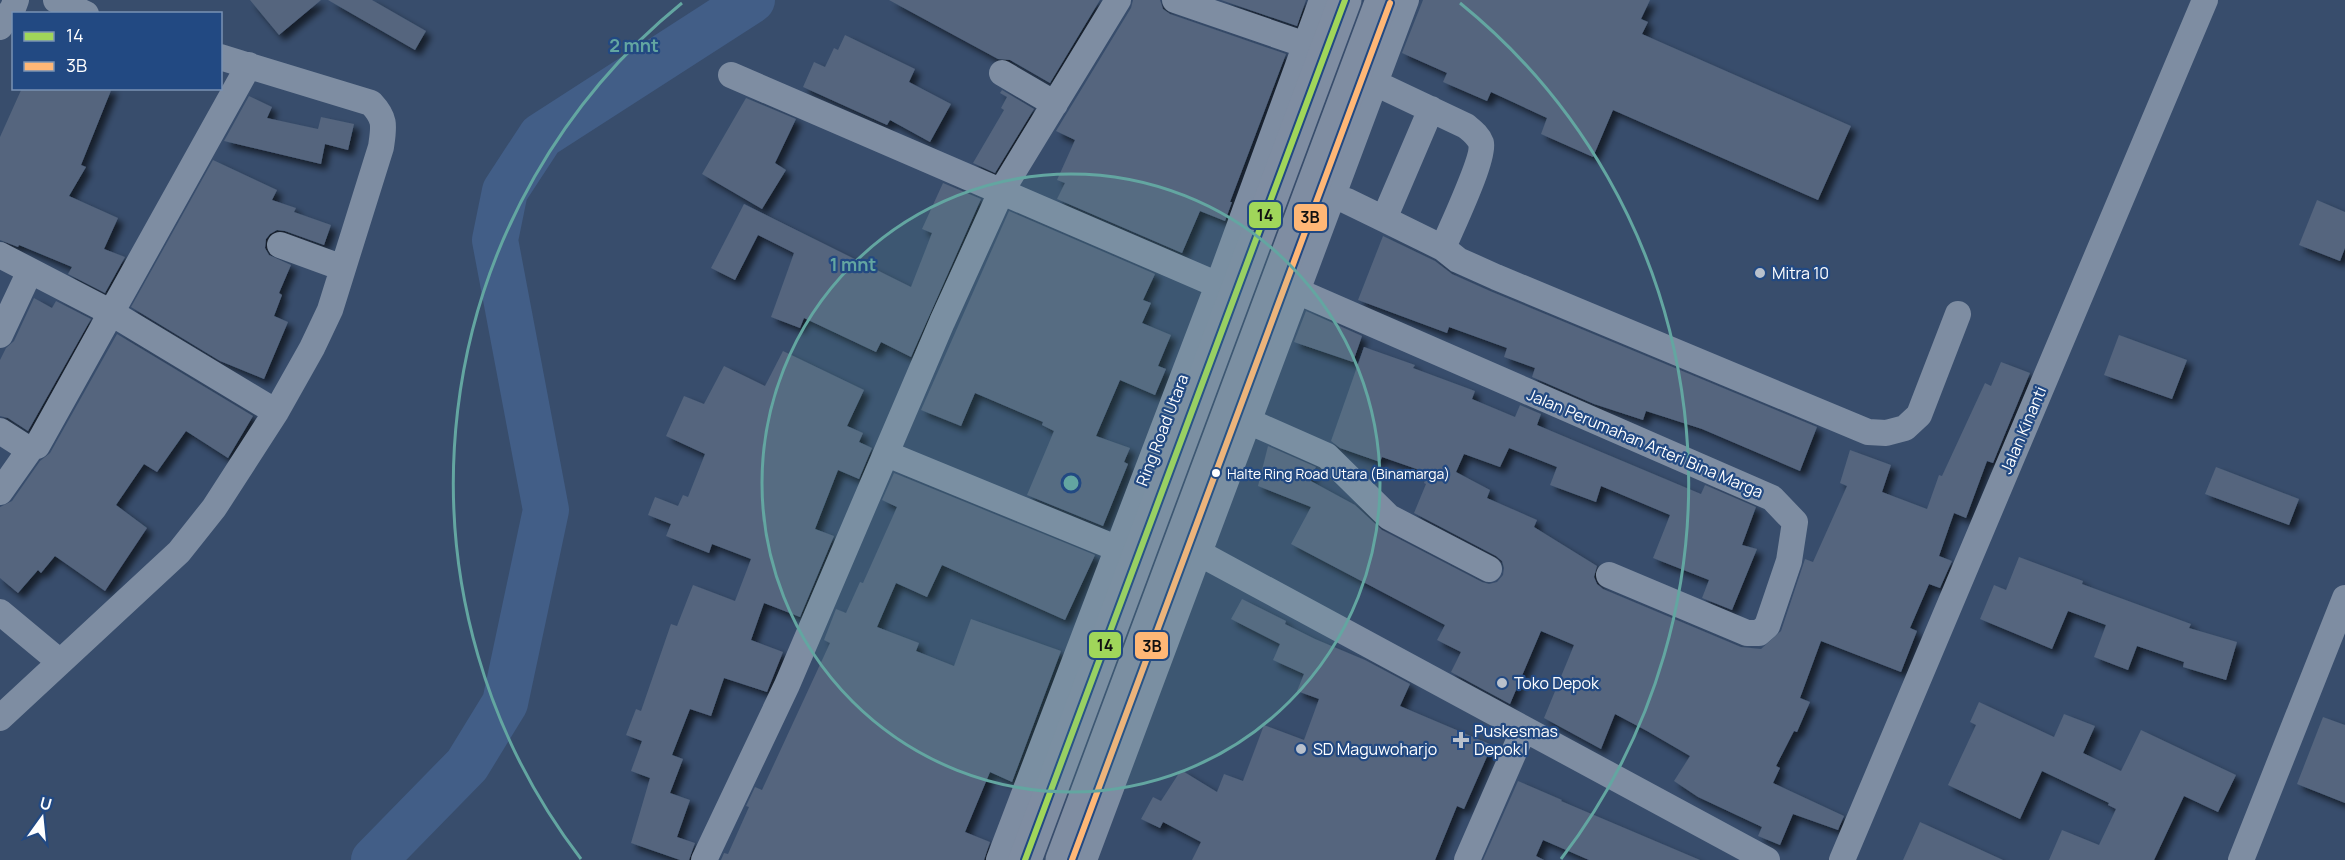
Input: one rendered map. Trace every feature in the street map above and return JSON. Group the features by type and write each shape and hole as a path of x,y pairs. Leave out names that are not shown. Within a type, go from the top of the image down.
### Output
{"highway":[{"path":"1025,860 1043,778 1345,0"},
{"path":"1062,860 1139,683 1322,193 1382,0"}],"street":[{"path":"0,27 16,0"},
{"path":"56,0 82,12"},
{"path":"704,860 787,685 942,322 1002,190 1118,0"},
{"path":"1175,0 1305,45"},
{"name":"Ring Road Utara","path":"999,860 1043,778 1116,548 1218,285 1322,0"},
{"path":"1084,860 1139,683 1199,553 1297,291 1322,193 1375,83 1406,0"},
{"name":"Jalan Kinanti","path":"1842,860 2205,0"},
{"path":"0,718 179,552 214,508 276,412 326,320 381,147 384,129 382,115 371,103 222,58"},
{"path":"0,431 25,447 37,446 249,65"},
{"path":"1002,73 1056,104"},
{"path":"731,75 1218,285"},
{"path":"1375,83 1475,133 1482,145 1479,162 1443,248"},
{"path":"1384,219 1431,109"},
{"path":"1322,193 1384,219 1443,248 1458,260 1496,277 1868,432 1886,433 1905,428 1919,415 1959,314"},
{"path":"280,245 343,268"},
{"path":"0,255 110,312 276,412"},
{"path":"0,335 30,271"},
{"name":"Jalan Perumahan Arteri Bina Marga","path":"1297,291 1772,498 1795,522 1789,561 1767,627 1759,633 1747,633 1609,575"},
{"path":"1248,421 1327,456 1389,517 1489,569"},
{"path":"0,492 31,448"},
{"path":"887,454 1116,548"},
{"path":"1199,553 1767,860"},
{"path":"2241,860 2340,628 2345,598"},
{"path":"0,612 60,662"},
{"path":"1467,860 1524,729"}],"building":[{"path":"250,0 321,0 279,35"},
{"path":"328,0 372,0 426,31 415,50"},
{"path":"889,0 1100,0 1050,83 1010,60 998,59"},
{"path":"1133,0 1160,0 1163,9 1170,14 1286,54 1230,202 1232,202 1225,221 1200,211 1182,253 1057,199 1065,183 1057,180 1075,140 1056,131 1131,8"},
{"path":"1221,0 1306,0 1297,26"},
{"path":"1423,0 1650,0 1641,19 1648,22 1642,34 1851,126 1818,200 1613,110 1593,157 1541,134 1547,118 1491,92 1487,101 1443,82 1447,73 1402,53"},
{"path":"845,35 915,69 909,82 951,104 930,142 890,120 887,125 803,87 814,62 825,67 834,48 838,50"},
{"path":"21,90 111,90 81,165 86,167 69,196 118,218 104,249 125,257 105,293 68,274 72,267 19,245 18,247 0,240 0,137"},
{"path":"1002,90 1034,109 995,173 973,163 1004,110 1001,108 1007,97 1000,93"},
{"path":"249,96 272,107 267,118 318,129 321,117 354,124 348,150 325,144 321,164 224,141"},
{"path":"746,98 796,119 775,163 786,170 762,209 702,174"},
{"path":"213,160 277,190 272,200 296,208 294,212 331,225 324,245 277,230 266,239 265,248 269,255 291,265 279,293 282,295 274,316 288,322 264,379 220,361 131,307"},
{"path":"943,183 981,199 911,357 881,342 876,352 804,318 800,328 771,317 794,253 758,235 735,280 711,268 744,204 911,287 932,233 922,229"},
{"path":"2317,200 2345,212 2345,248 2340,261 2299,245"},
{"path":"1009,211 1155,274 1143,300 1151,303 1142,323 1171,335 1158,366 1166,369 1155,395 1120,380 1096,436 1130,448 1124,462 1128,464 1103,526 1027,495 1054,431 1042,425 1043,422 975,393 961,426 921,410"},
{"path":"1383,236 1435,261 1452,274 1490,291 1817,427 1800,471 1702,429 1646,411 1643,420 1594,404 1532,377 1535,368 1504,357 1507,348 1449,327 1447,333 1358,300"},
{"path":"34,298 52,308 56,301 91,319 28,431 8,418 0,416 0,360 6,348 14,341"},
{"path":"1306,311 1362,336 1353,362 1294,342"},
{"path":"117,334 253,416 228,458 186,431 157,472 144,464 116,505 147,528 105,591 55,556 41,573 38,570 18,593 0,578 0,507 12,501 40,461 50,453"},
{"path":"2119,335 2187,360 2172,399 2104,375"},
{"path":"1364,347 1415,365 1413,368 1475,391 1472,399 1515,417 1520,405 1541,414 1537,425 1701,494 1705,485 1756,507 1742,545 1757,549 1732,610 1702,598 1709,580 1653,558 1670,515 1601,486 1596,502 1550,485 1557,467 1509,448 1500,467 1464,454 1456,472 1490,490 1487,498 1537,520 1534,527 1597,566 1594,577 1603,589 1741,647 1761,649 1781,631 1805,559 1813,562 1847,486 1840,483 1850,450 1891,465 1882,492 1927,509 1939,475 1942,476 1985,383 1991,386 2001,362 2030,373 1993,463 1987,461 1966,518 1954,513 1939,556 1952,561 1940,588 1929,584 1910,628 1917,631 1901,672 1821,641 1800,698 1810,702 1797,732 1794,731 1776,766 1780,768 1773,783 1844,816 1838,830 1793,814 1780,845 1758,836 1762,827 1698,797 1674,781 1690,756 1647,731 1615,714 1601,749 1544,718 1574,645 1541,631 1510,704 1451,672 1461,652 1437,640 1445,625 1291,544 1311,507 1258,486 1268,446 1316,467 1309,480 1355,505 1382,530 1482,582 1489,584 1497,582 1503,575 1502,561 1496,556 1414,513 1428,473 1382,457 1380,462 1340,448 1331,441"},
{"path":"783,351 864,390 847,426 863,433 859,442 872,448 859,479 838,470 815,529 834,536 800,617 764,603 751,640 783,652 767,692 724,678 711,716 690,709 672,755 683,759 670,793 690,800 677,837 695,843 689,860 680,860 631,843 650,778 631,771 642,741 626,735 636,709 641,711 671,624 677,626 693,585 735,601 751,559 712,544 709,553 666,536 671,524 648,515 655,497 678,506 683,495 688,497 705,454 666,436 684,396 704,404 724,366 765,386"},
{"path":"2216,467 2299,499 2289,525 2205,494"},
{"path":"894,473 1095,555 1065,620 942,565 927,597 896,583 877,627 919,643 916,651 954,666 971,619 1061,651 1012,782 990,772 965,832 990,842 984,860 721,860 724,853 728,854 749,807 746,806 755,787 762,790 830,643 824,640 836,609 846,613 860,582 863,583 897,507 882,500"},
{"path":"2019,557 2083,581 2082,584 2191,624 2189,628 2237,642 2226,680 2183,667 2184,662 2137,646 2128,670 2094,657 2106,625 2068,611 2052,649 1980,619 1994,585 2006,590"},
{"path":"1242,599 1286,621 1285,624 1365,660 1410,684 1400,706 1492,745 1464,809 1457,806 1435,860 1192,860 1201,842 1163,822 1160,828 1141,819 1153,797 1161,801 1181,770 1217,792 1224,774 1243,781 1264,725 1304,740 1319,699 1297,691 1304,674 1273,660 1280,644 1231,619"},
{"path":"1979,702 2054,737 2064,714 2095,726 2083,753 2121,771 2141,730 2236,775 2218,812 2184,796 2154,860 2049,860 2062,830 2099,845 2116,809 2108,805 2109,803 2042,771 2020,819 1948,785 1976,725 1970,722"},
{"path":"2323,717 2345,725 2345,803 2297,784"},
{"path":"1518,781 1700,860 1589,860 1543,840 1536,856 1544,860 1483,860"},
{"path":"1920,822 2003,860 1903,860"}],"waterway":[{"path":"374,860 467,765 505,703 546,510 495,240 505,191 541,136 752,0"}],"transit line":[{"name":"14","path":"1025,860 1345,0"},
{"name":"3B","path":"1072,860 1390,3"}],"place":[{"name":"Mitra 10","path":"1760,273"},
{"name":"Halte Ring Road Utara (Binamarga)","path":"1216,473"},
{"name":"Toko Depok","path":"1502,683"},
{"name":"Puskesmas Depok I","path":"1461,740"},
{"name":"SD Maguwoharjo","path":"1301,749"}]}
